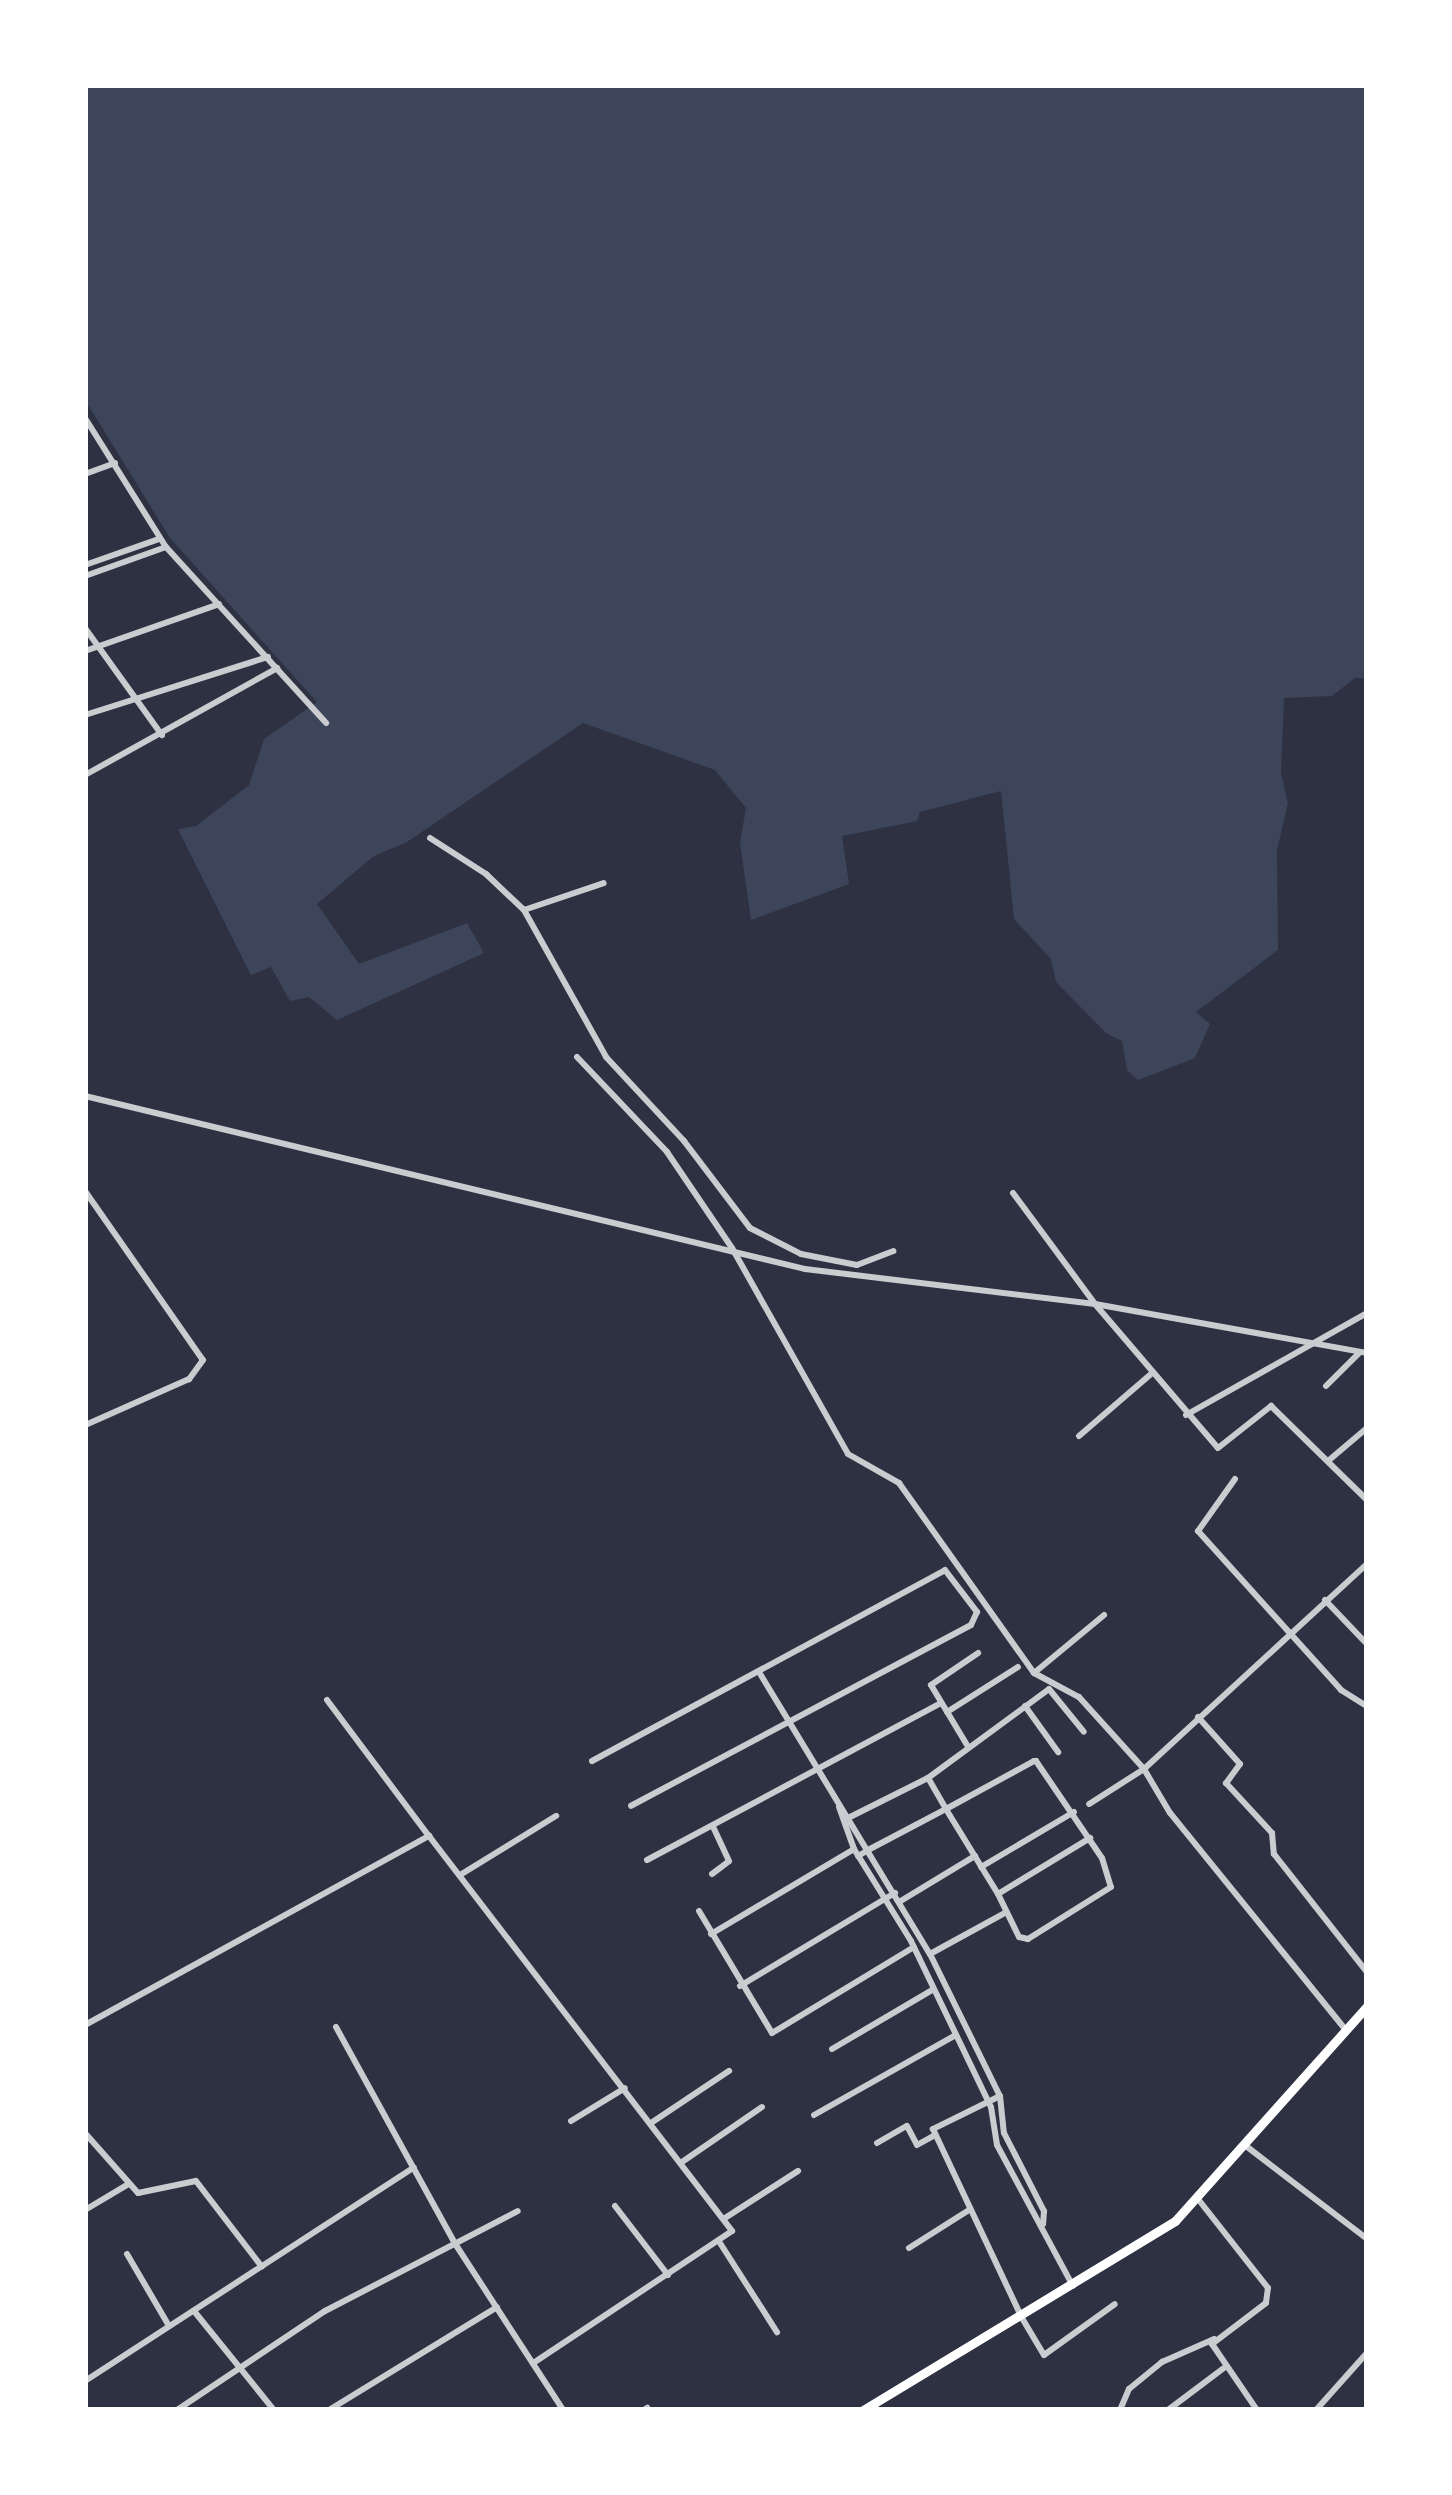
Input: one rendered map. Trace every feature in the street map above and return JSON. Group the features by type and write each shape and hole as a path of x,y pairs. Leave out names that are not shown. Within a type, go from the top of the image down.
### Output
{"main road":[{"path":"862,2410 1158,2235 1198,2199 1367,2006"}],"street":[{"path":"85,418 166,548 326,722"},
{"path":"85,474 115,463"},
{"path":"85,565 159,539"},
{"path":"85,576 166,548"},
{"path":"85,652 219,604"},
{"path":"85,628 162,735"},
{"path":"85,715 268,657"},
{"path":"85,775 278,668"},
{"path":"430,838 486,874 524,910 606,1057 684,1141 750,1228 801,1254 856,1265 893,1251"},
{"path":"524,910 604,883"},
{"path":"577,1057 640,1118 732,1248 848,1454 898,1482 1034,1672 1079,1697 1144,1769 1170,1813 1346,2029"},
{"path":"85,1096 732,1248 804,1269 1095,1304 1308,1346 1364,1353"},
{"path":"85,1191 203,1360 189,1379 85,1425"},
{"path":"1014,1193 1151,1374 1222,1450 1271,1406 1367,1500"},
{"path":"1186,1415 1367,1313"},
{"path":"1326,1386 1364,1353"},
{"path":"1079,1436 1151,1374"},
{"path":"1328,1461 1367,1428"},
{"path":"1234,1479 1198,1531 1343,1693 1367,1706"},
{"path":"1089,1804 1144,1769 1367,1564"},
{"path":"592,1760 945,1570 978,1612 971,1625 631,1806"},
{"path":"1325,1600 1365,1642"},
{"path":"1034,1672 1104,1616"},
{"path":"967,1745 941,1704 933,1683 978,1653"},
{"path":"946,1712 1018,1667"},
{"path":"760,1672 818,1773 839,1806 851,1816 930,1954 1000,2096 1004,2134 1044,2211 1043,2224"},
{"path":"842,1822 928,1778 967,1745 1052,1690 1084,1732"},
{"path":"327,1700 732,2230 720,2242 533,2363"},
{"path":"646,1860 818,1773 941,1704"},
{"path":"1025,1706 1058,1752"},
{"path":"1198,1716 1240,1764 1226,1783 1272,1833 1274,1854 1367,1972"},
{"path":"711,1934 856,1853 870,1850 946,1809 1036,1761 1090,1838 1112,1878 1111,1888 1028,1939 1019,1938 998,1894 946,1809 928,1778"},
{"path":"839,1806 856,1853 914,1947 988,2102 997,2145 1043,2224 1073,2287"},
{"path":"981,1867 1074,1812"},
{"path":"460,1874 556,1816"},
{"path":"712,1874 729,1860 713,1827"},
{"path":"85,2025 431,1838"},
{"path":"998,1894 1090,1838"},
{"path":"890,1907 975,1856"},
{"path":"740,1986 895,1893"},
{"path":"699,1911 740,1986 772,2033 914,1947"},
{"path":"930,1954 1004,1913"},
{"path":"832,2048 947,1988"},
{"path":"336,2027 454,2242 563,2410"},
{"path":"814,2115 956,2035"},
{"path":"651,2123 729,2071"},
{"path":"570,2122 625,2088"},
{"path":"1000,2096 933,2129 1022,2318 1044,2355 1115,2304"},
{"path":"682,2162 762,2107"},
{"path":"877,2143 906,2126 916,2145 935,2135"},
{"path":"85,2133 127,2184 150,2194 196,2180 262,2267"},
{"path":"1246,2146 1367,2239"},
{"path":"85,2381 414,2167"},
{"path":"724,2218 798,2171"},
{"path":"85,2210 127,2184"},
{"path":"1120,2410 1133,2386 1162,2362 1214,2339 1266,2303 1269,2292 1198,2199"},
{"path":"615,2206 668,2275"},
{"path":"909,2248 970,2210"},
{"path":"177,2410 325,2311 518,2211"},
{"path":"720,2242 777,2332"},
{"path":"126,2254 169,2326"},
{"path":"329,2410 497,2307"},
{"path":"194,2310 274,2410"},
{"path":"1214,2339 1224,2368 1257,2410"},
{"path":"1316,2410 1367,2353"},
{"path":"1168,2410 1224,2368"}],"shaded area":[{"path":"85,85 1367,85 1367,678 1355,678 1332,696 1284,698 1281,773 1288,803 1277,850 1278,950 1196,1012 1210,1024 1195,1058 1138,1080 1127,1070 1122,1041 1106,1033 1056,982 1051,959 1014,919 1001,791 920,812 917,821 842,836 849,884 751,920 740,843 746,808 715,770 583,723 407,842 374,856 317,904 359,964 467,923 484,953 337,1020 309,997 290,1001 271,967 251,975 178,829 196,826 249,785 264,739 317,702 170,538 85,400"}]}
